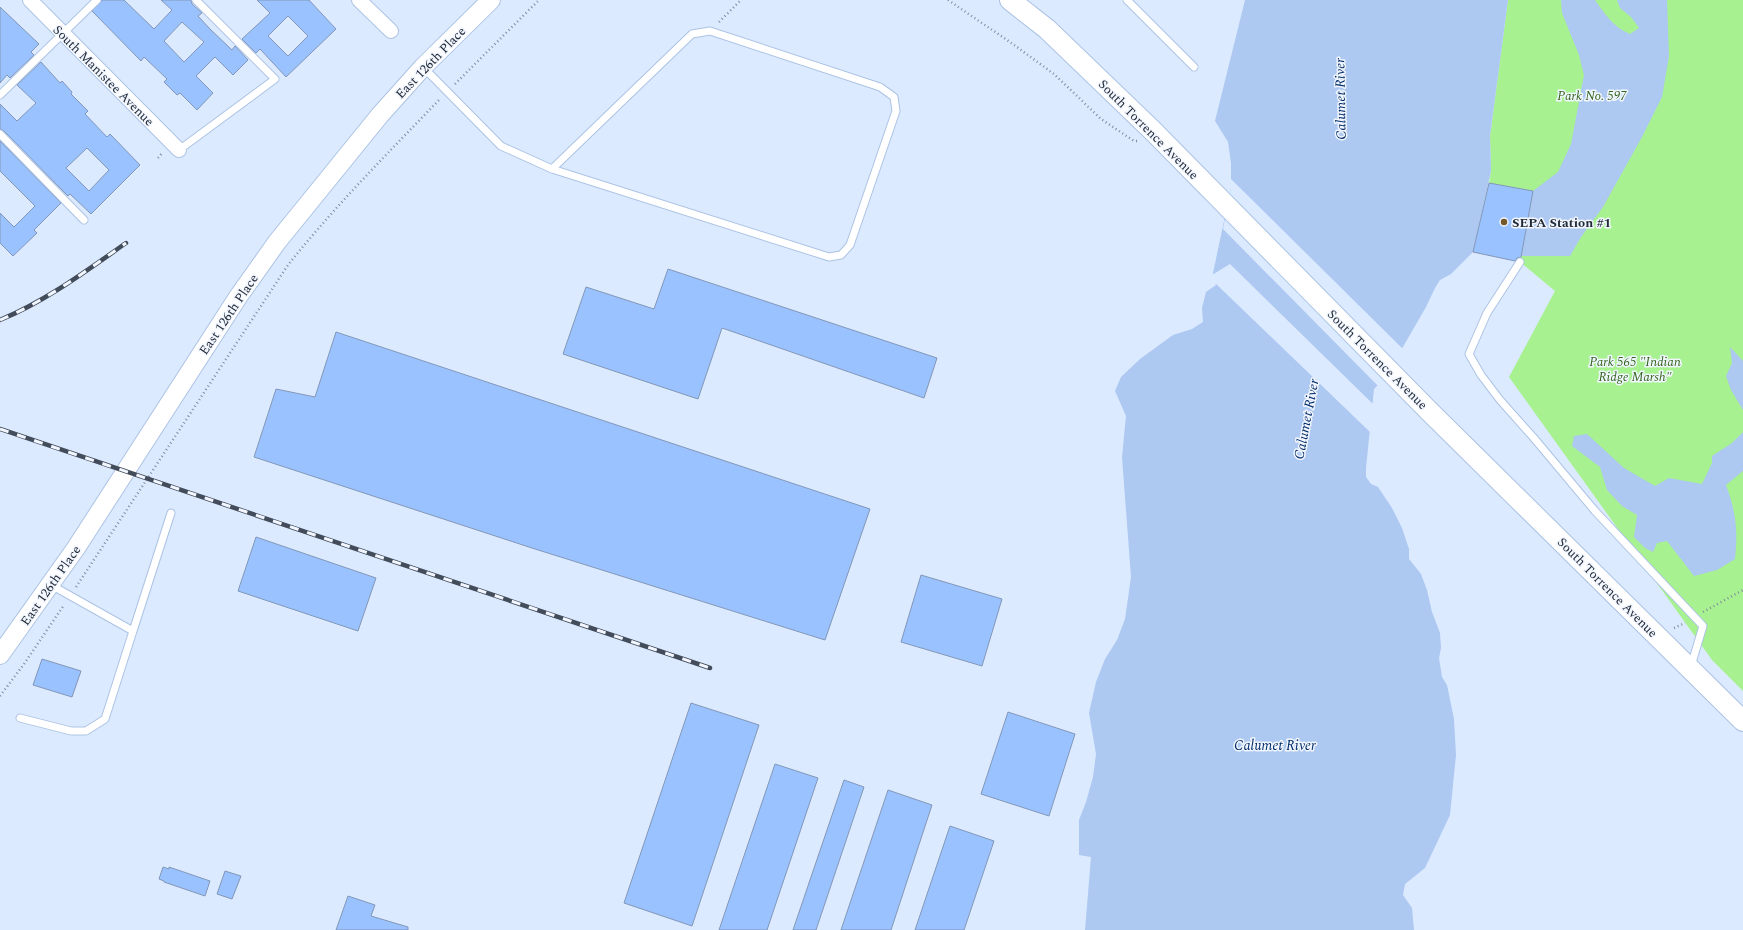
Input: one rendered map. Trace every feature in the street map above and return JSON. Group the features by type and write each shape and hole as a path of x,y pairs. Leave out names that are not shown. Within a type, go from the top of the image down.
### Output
{"main road":[{"name":"South Torrence Avenue","path":"1010,0 1032,12 1429,411 1743,722"}],"street":[{"name":"South Manistee Avenue","path":"30,0 179,150"},
{"path":"359,0 391,32"},
{"name":"East 126th Place","path":"0,656 51,585 238,297 277,242 380,115 423,67 491,0"}],"lane":[{"path":"0,95 97,0"},
{"path":"179,150 275,79 196,0"},
{"path":"1127,0 1194,67"},
{"path":"423,67 501,146 552,169 829,257 841,255 850,245 896,111 894,98 880,87 710,31 692,34 552,169"},
{"path":"0,134 84,220"},
{"path":"1520,262 1487,313 1469,354 1481,375 1500,400 1595,511 1696,616 1703,626 1690,669"},
{"path":"20,718 71,731 86,731 105,719 171,513"},
{"path":"51,585 133,631"}],"path":[{"path":"0,696 24,664 70,596 288,265 318,227 351,191 447,92 540,0"},
{"path":"710,31 741,0"},
{"path":"948,0 1054,74 1101,119 1134,141 1164,143"},
{"path":"158,158 163,152"},
{"path":"1674,629 1743,590"}],"green space":[{"name":"Park 565 \"Indian Ridge Marsh\"","path":"1508,0 1743,0 1743,691 1712,660 1509,377 1555,291 1520,262 1533,191 1489,183 1491,171 1490,136"}],"water":[{"name":"Calumet River","path":"1245,0 1508,0 1490,136 1491,171 1473,252 1451,274 1440,280 1385,378 1374,389 1366,468 1366,477 1371,484 1378,487 1392,508 1402,528 1409,549 1409,559 1421,574 1427,590 1432,612 1440,633 1441,648 1439,658 1442,677 1447,685 1454,719 1456,755 1450,815 1425,868 1405,884 1403,895 1412,908 1414,930 1085,930 1091,857 1079,855 1079,820 1093,777 1096,754 1089,713 1096,682 1105,659 1117,640 1125,619 1131,577 1122,457 1126,416 1115,391 1121,377 1140,359 1173,335 1192,329 1203,322 1202,308 1206,292 1216,285 1213,273 1231,188 1231,163 1228,142 1215,121"},
{"path":"1561,0 1595,0 1614,24 1630,34 1639,28 1631,17 1620,8 1617,0 1667,0 1669,56 1662,97 1642,137 1603,207 1581,237 1570,256 1521,256 1533,191 1558,172 1571,144 1584,75 1579,55 1562,13"},
{"path":"1730,347 1743,361 1743,410 1731,390 1726,376 1732,363"},
{"path":"1743,432 1743,471 1726,485 1732,504 1735,521 1735,559 1717,570 1694,576 1667,541 1657,543 1653,552 1645,548 1634,537 1637,515 1622,506 1607,490 1600,467 1572,446 1574,436 1587,434 1624,468 1655,486 1669,478 1702,484 1712,463 1712,456 1732,443"}],"pier":[{"path":"1231,179 1404,350 1387,379 1379,387 1223,229 1231,188"},
{"path":"1230,264 1374,405 1371,433 1214,282 1212,275"}],"building":[{"path":"102,0 124,0 154,29 172,10 161,0 191,0 192,4 202,13 198,16 210,29 232,50 235,46 248,60 233,75 215,57 196,76 213,93 197,110 180,93 177,95 164,82 167,79 144,57 141,61 92,11","holes":["182,22 204,42 184,62 164,41"]},
{"path":"257,0 309,0 336,29 286,77 260,49 256,53 242,39 270,13","holes":["288,16 308,36 288,56 268,36"]},
{"path":"0,7 39,44 31,52 34,55 10,78 7,75 0,83"},
{"path":"41,62 60,83 62,81 72,92 71,94 88,111 85,114 107,137 110,134 140,165 91,214 70,194 68,196 4,131 0,129 0,104 17,121 36,103 17,85","holes":["87,148 109,170 89,191 66,168"]},
{"path":"0,141 61,203 34,230 37,233 13,256 0,243 0,213 14,227 35,206 0,171"},
{"name":"SEPA Station #1","path":"1489,183 1533,191 1521,257 1517,258 1515,261 1473,252"},
{"path":"668,269 937,358 924,398 722,328 698,399 563,354 586,287 654,309"},
{"path":"336,332 870,509 825,640 535,549 254,457 276,389 315,397"},
{"path":"256,537 376,578 358,631 238,591"},
{"path":"921,575 1002,599 982,666 901,642"},
{"path":"42,659 81,671 72,697 33,685"},
{"path":"691,703 759,725 692,926 624,903"},
{"path":"1008,712 1075,734 1049,816 981,794"},
{"path":"775,764 818,778 767,930 719,930"},
{"path":"844,780 864,787 816,930 793,930"},
{"path":"888,790 932,805 891,930 841,930"},
{"path":"950,826 994,841 964,930 915,930"},
{"path":"163,867 169,869 169,867 210,881 205,896 159,879"},
{"path":"225,871 241,876 232,899 217,894"},
{"path":"348,896 375,905 371,916 408,927 408,930 336,930"}],"railway":[{"path":"0,320 50,295 126,243"},
{"path":"0,429 710,668"}],"place":[{"name":"SEPA Station #1","path":"1504,222"}],"park label":[{"name":"Park No. 597","path":"1592,95"}]}
